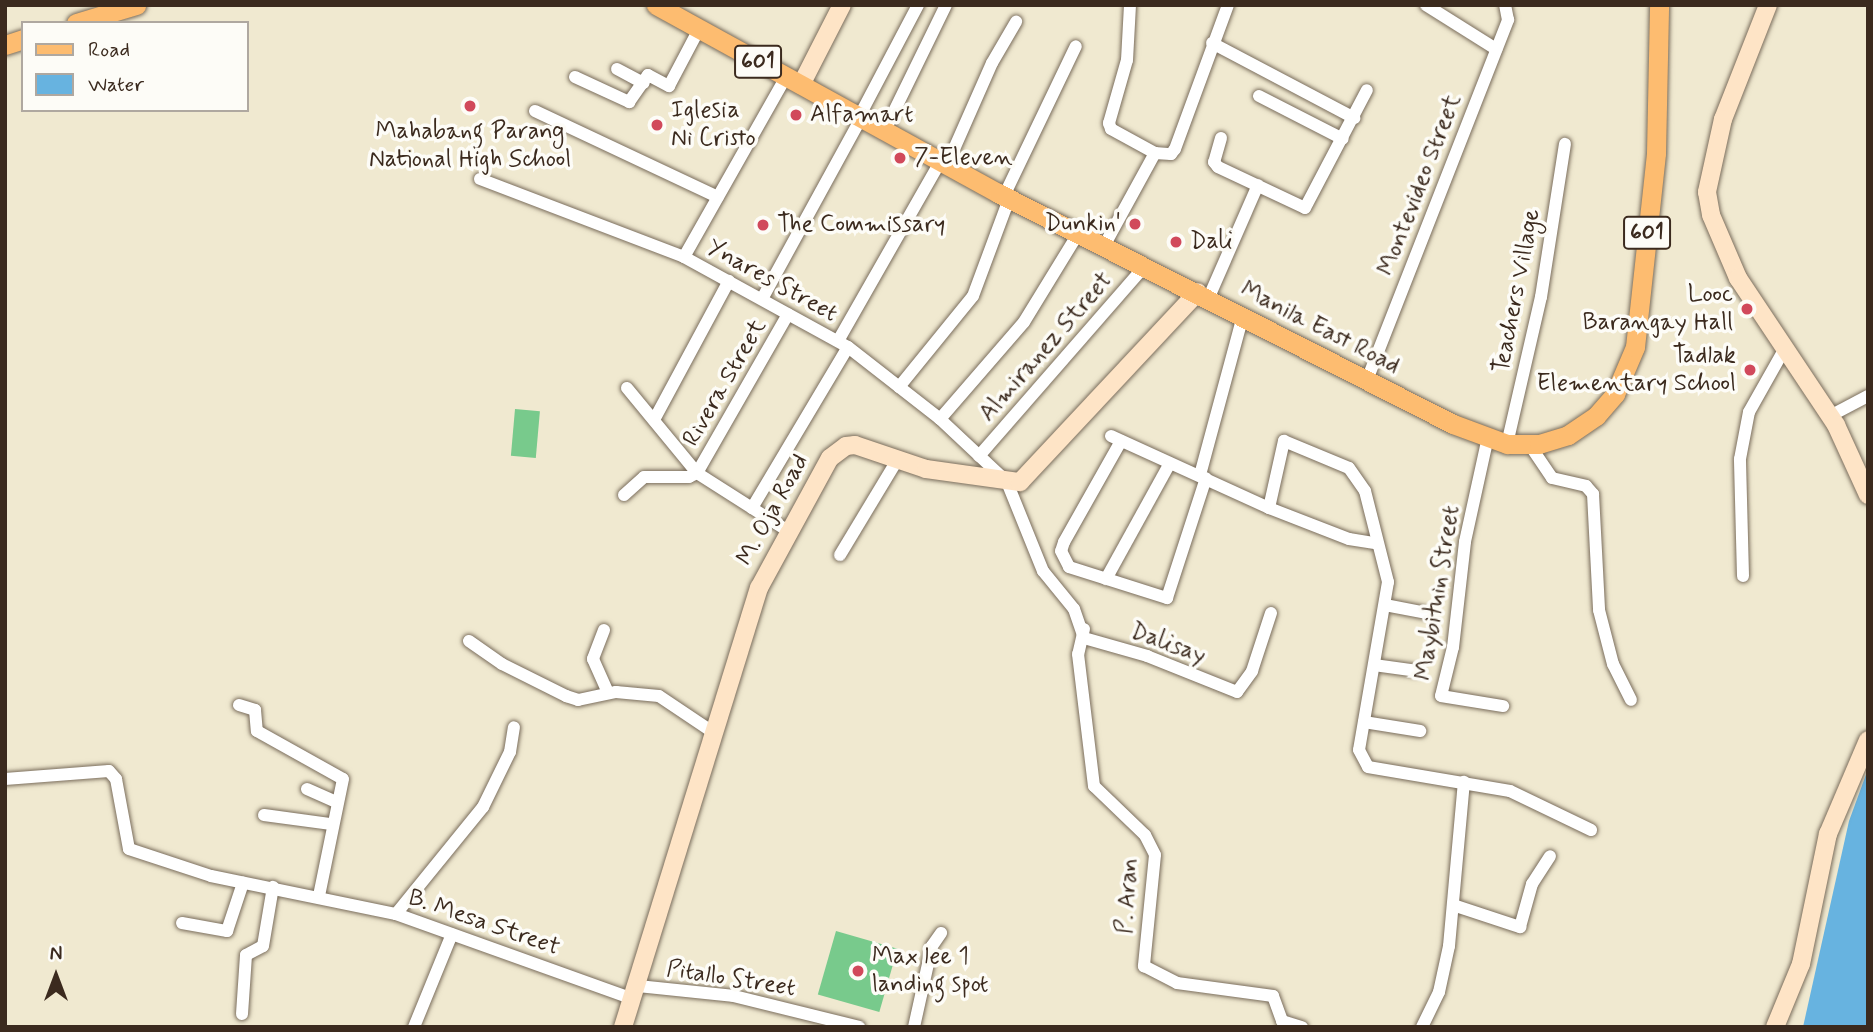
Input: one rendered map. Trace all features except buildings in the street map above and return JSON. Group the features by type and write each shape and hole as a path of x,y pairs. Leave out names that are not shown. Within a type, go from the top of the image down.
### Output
{"main road":[{"path":"83,21 136,5"},
{"name":"Manila East Road","path":"656,5 884,132 1078,234 1203,295 1453,425 1507,444 1529,444 1567,435 1595,416 1615,394 1635,347 1656,153 1659,5"}],"street":[{"path":"684,257 718,197 842,5"},
{"path":"762,299 918,5"},
{"path":"884,132 946,5"},
{"path":"1130,5 1127,60 1109,123 1111,129 1155,153 1171,154 1228,5"},
{"path":"1426,5 1496,49"},
{"name":"Montevideo Street","path":"1367,380 1508,20 1505,5"},
{"path":"1768,5 1723,119 1707,192 1715,231 1784,350 1830,416 1864,472 1868,495"},
{"path":"752,508 944,164 992,63 1016,22"},
{"path":"617,69 669,86 699,29"},
{"path":"1213,43 1354,118"},
{"path":"899,387 973,296 1007,197 1076,46"},
{"path":"575,77 629,102 646,79"},
{"path":"1221,138 1214,162 1218,167 1305,208 1367,90"},
{"path":"1259,96 1343,139"},
{"path":"535,111 718,197"},
{"name":"Teachers Village","path":"1507,444 1541,297 1565,144"},
{"path":"1104,246 1155,153"},
{"name":"Ynares Street","path":"480,179 684,257 843,344 940,419 1007,482"},
{"path":"1084,633 1043,570 1007,482 1030,477 1203,295 1258,185"},
{"path":"940,419 1024,322 1078,234"},
{"name":"Almiranez Street","path":"979,456 1145,266"},
{"path":"654,421 729,281"},
{"name":"Rivera Street","path":"697,473 788,314"},
{"path":"1243,316 1203,477 1167,598 1069,567 1062,551 1116,439 1203,477 1269,508 1349,539 1375,543"},
{"path":"1743,576 1740,459 1747,421 1784,350"},
{"path":"627,388 697,473 788,531"},
{"path":"1830,416 1868,396"},
{"name":"Maybituin Street","path":"1488,437 1465,541 1453,647 1441,696 1503,706"},
{"path":"1269,508 1284,441 1353,473 1364,491 1375,543 1387,566 1385,605 1359,750 1368,767 1510,791 1591,830"},
{"path":"1529,444 1552,478 1586,486 1593,494 1599,610 1613,664 1631,700"},
{"name":"M. Oja Road","path":"624,1027 759,588 788,531 831,458 846,446 869,448 926,469 1007,482"},
{"path":"840,555 898,459"},
{"path":"1106,579 1170,463"},
{"path":"624,495 644,477 689,477 697,473"},
{"path":"1385,605 1427,613"},
{"name":"Dalisay","path":"1084,633 1237,692 1252,671 1271,613"},
{"path":"604,630 593,659 608,693"},
{"name":"P. Aran","path":"1084,633 1078,654 1094,786 1145,835 1155,855 1144,966 1177,983 1273,996 1282,1021 1302,1027"},
{"path":"469,641 502,664 566,696 586,700 608,693 659,696 714,733"},
{"path":"1374,665 1418,671"},
{"path":"239,705 255,710 257,731 343,779 331,824 319,896"},
{"path":"1364,722 1420,732"},
{"path":"396,914 483,807 506,762 514,727"},
{"path":"1775,1027 1801,964 1828,834 1868,740"},
{"name":"B. Mesa Street","path":"5,779 109,771 116,779 129,849 243,883 319,896 396,914 636,992"},
{"path":"1422,1027 1439,992 1453,905 1464,782"},
{"path":"307,789 337,802"},
{"path":"264,815 331,824"},
{"path":"1453,905 1520,927 1532,884 1550,856"},
{"path":"182,923 227,931 243,883"},
{"path":"242,1014 246,955 263,946 273,887"},
{"path":"914,1027 932,946 941,933"},
{"path":"414,1027 452,934"},
{"name":"Pitallo Street","path":"636,992 734,996 859,1027"}],"green space":[{"path":"515,409 540,411 536,458 511,456"},
{"name":"Max lee 1 landing spot","path":"836,931 898,949 879,1012 818,994"}],"water":[{"path":"1868,769 1868,1027 1803,1027 1849,821"}],"place":[{"name":"Mahabang Parang National High School","path":"470,106"},
{"name":"Alfamart","path":"796,115"},
{"name":"Iglesia Ni Cristo","path":"657,125"},
{"name":"7-Eleven","path":"900,158"},
{"name":"Dunkin'","path":"1135,224"},
{"name":"The Commissary","path":"763,225"},
{"name":"Dali","path":"1176,242"},
{"name":"Looc Barangay Hall","path":"1747,309"},
{"name":"Tadlak Elementary School","path":"1750,370"},
{"name":"Max lee 1 landing spot","path":"858,971"}]}
